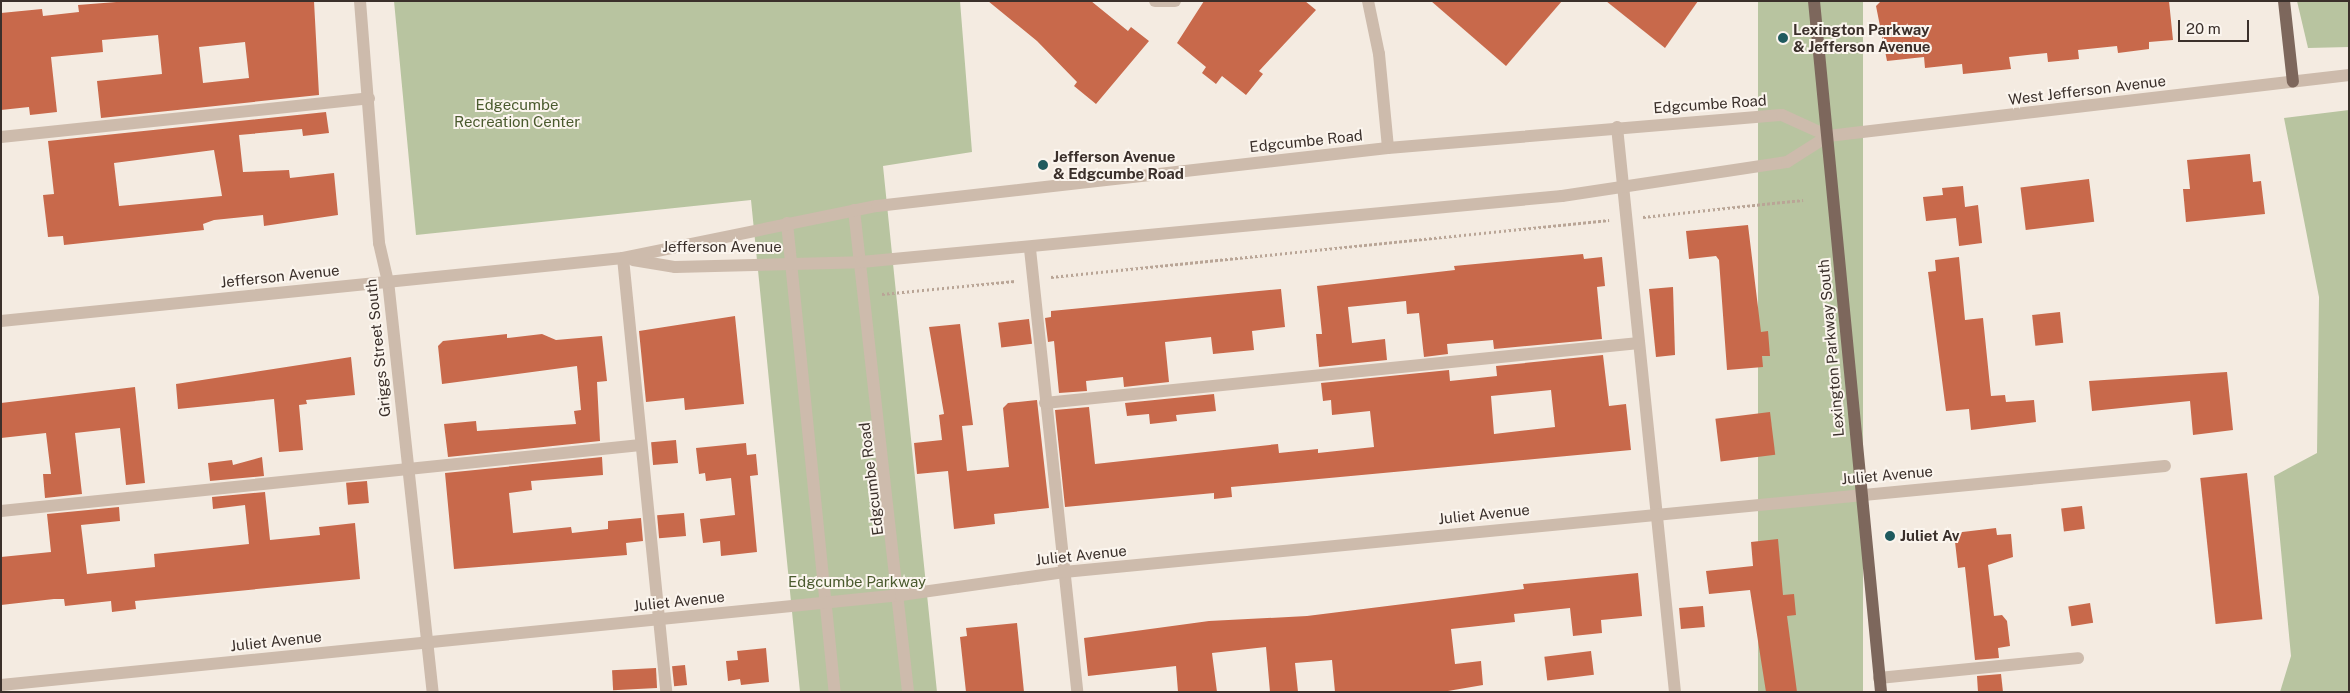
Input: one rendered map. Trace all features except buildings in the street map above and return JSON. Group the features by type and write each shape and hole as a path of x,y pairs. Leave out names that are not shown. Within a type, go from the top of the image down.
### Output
{"main road":[{"name":"Lexington Parkway South","path":"1814,1 1881,692"},
{"path":"2284,1 2293,82"}],"street":[{"name":"Griggs Street South","path":"360,1 379,242 388,282 432,692"},
{"path":"1155,1 1175,1"},
{"path":"1368,1 1379,54 1388,148"},
{"name":"West Jefferson Avenue","path":"1828,136 2349,75"},
{"path":"1,137 369,98"},
{"name":"Edgcumbe Road","path":"787,223 854,210 1388,148 1617,127 1782,115 1828,136"},
{"path":"1617,127 1675,692"},
{"path":"792,263 861,262 1030,249 1623,186 1787,162 1828,136"},
{"name":"Edgcumbe Road","path":"854,210 900,595 908,692"},
{"path":"787,223 835,692"},
{"name":"Jefferson Avenue","path":"1,321 623,258 787,223"},
{"path":"1030,249 1077,692"},
{"path":"623,258 666,692"},
{"name":"Jefferson Avenue","path":"623,258 674,266 792,263"},
{"path":"1045,403 1639,343"},
{"path":"1,511 642,445"},
{"name":"Juliet Avenue","path":"1,685 900,595 1064,572 1861,493 2165,466"},
{"path":"1879,678 2078,658"}],"path":[{"path":"876,295 1803,200"}],"green space":[{"name":"Edgecumbe Recreation Center","path":"394,1 960,1 972,152 883,166 937,692 800,692 751,200 416,235"},
{"path":"1758,1 1863,1 1863,692 1758,692"},
{"path":"2297,1 2349,1 2349,47 2308,48"},
{"path":"2349,110 2349,692 2280,692 2291,656 2274,476 2317,453 2319,297 2284,118"}],"place":[{"name":"Lexington Parkway & Jefferson Avenue","path":"1783,38"},
{"name":"Jefferson Avenue & Edgcumbe Road","path":"1043,165"},
{"name":"Juliet Av","path":"1890,536"}],"park label":[{"name":"Edgcumbe Parkway","path":"857,582"}]}
